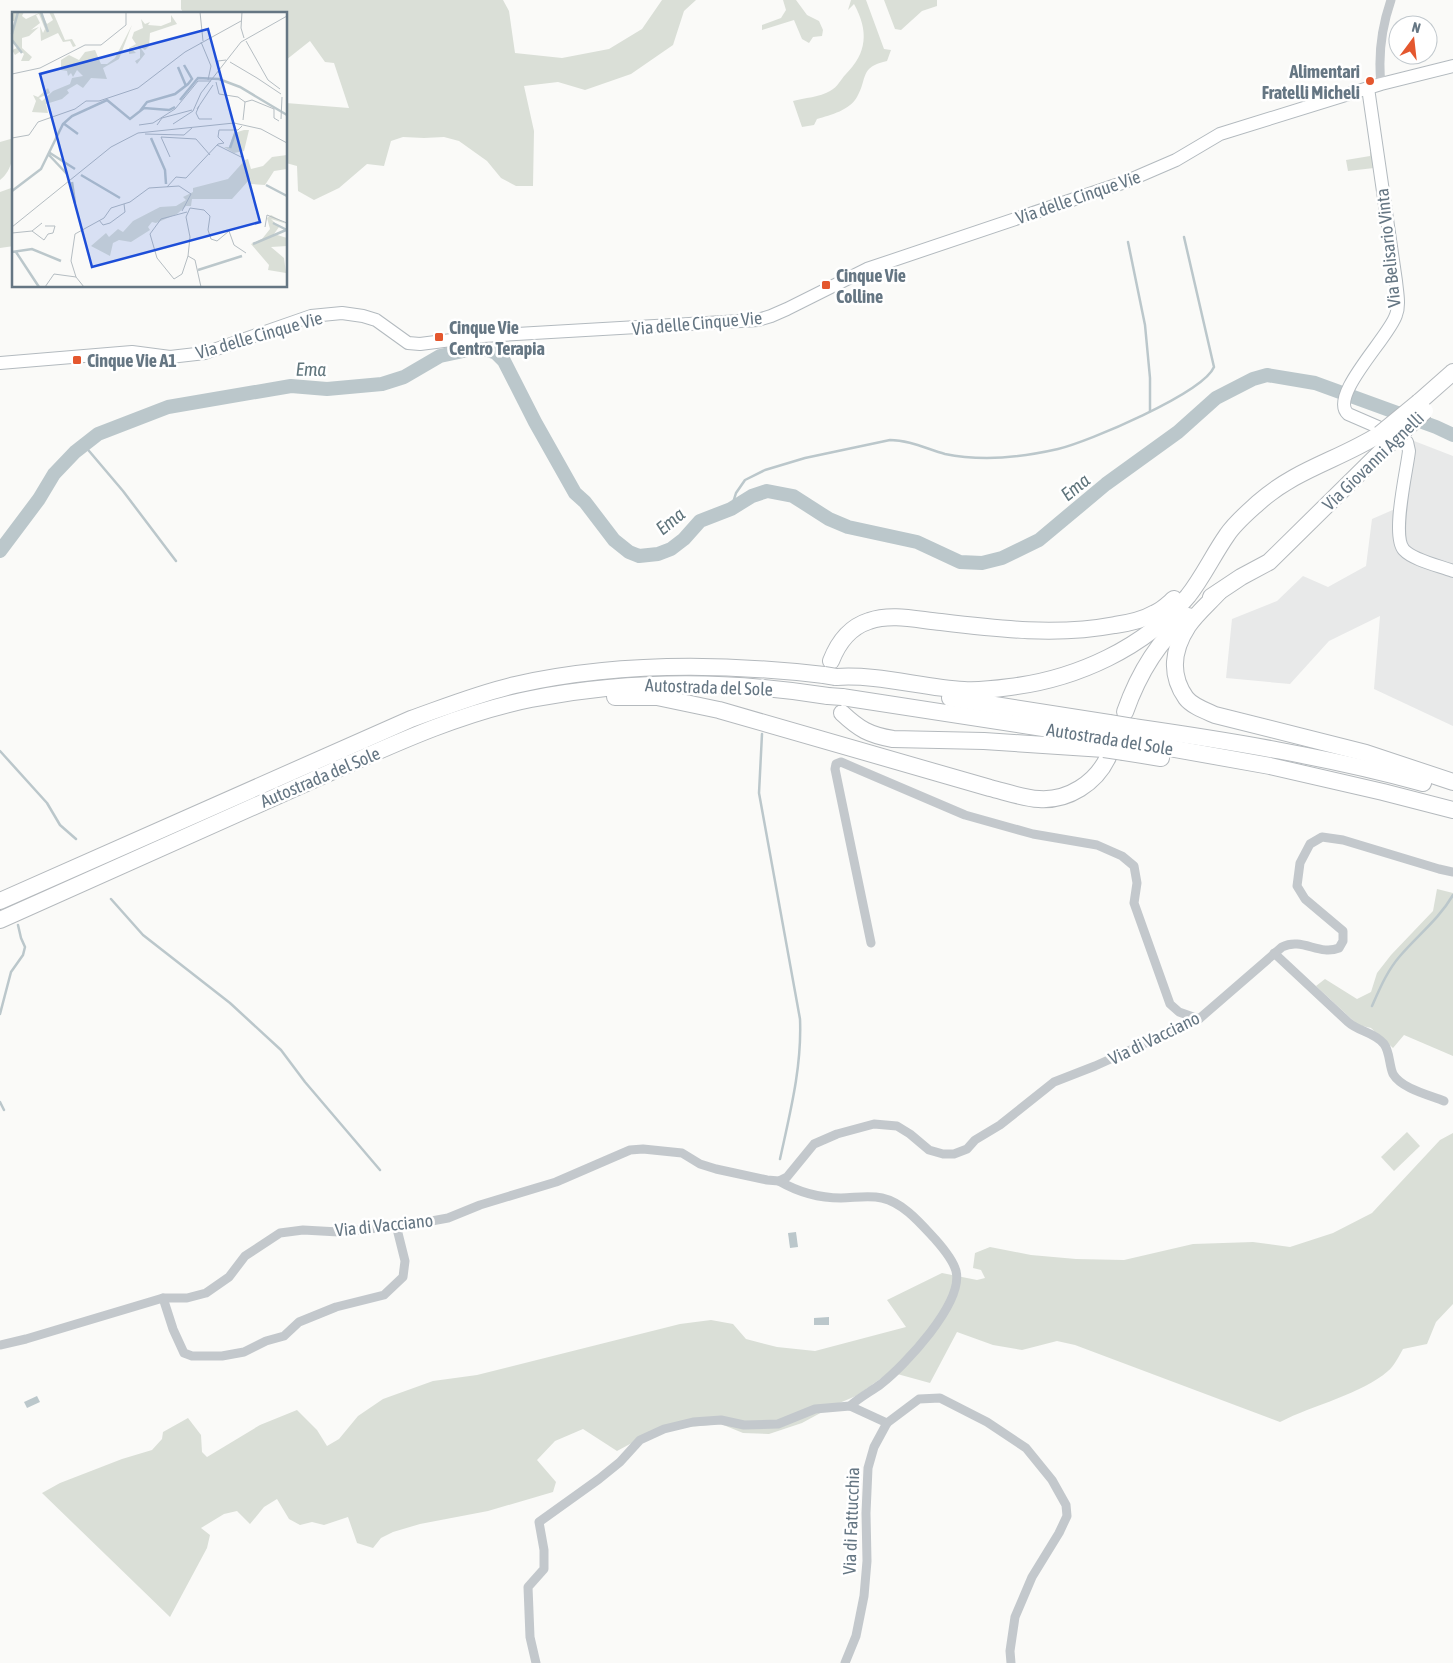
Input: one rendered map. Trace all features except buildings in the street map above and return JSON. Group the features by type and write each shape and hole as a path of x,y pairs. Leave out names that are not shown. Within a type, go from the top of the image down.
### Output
{"highway":[{"path":"1425,401 1443,374 1453,364"},
{"name":"Via Giovanni Agnelli","path":"1219,592 1269,562 1295,537 1387,435 1425,401 1453,383"},
{"name":"Via Giovanni Agnelli","path":"1211,563 1235,525 1260,501 1291,478 1317,464 1387,435"},
{"path":"1211,563 1188,596 1157,628 1114,654 1084,669 1042,681 1011,687 966,690 831,671 836,648 842,639 868,621 887,617 1050,632 1093,629 1130,622 1156,613 1176,597 1211,563"},
{"path":"1125,712 1143,671 1159,646 1204,601 1219,592"},
{"path":"1219,592 1192,621 1177,647 1173,666 1186,699 1215,715 1366,753 1453,782"},
{"name":"Autostrada del Sole","path":"0,901 410,719 457,702 514,685 598,671 665,666 831,671 965,700 1117,741 1246,744 1341,763 1453,791"},
{"name":"Autostrada del Sole","path":"0,920 347,765 433,729 486,711 529,700 601,688 636,685 729,685 789,690 837,702 1117,741 1270,766 1453,810"},
{"path":"486,711 598,698 641,696 672,699 719,710 990,788 1040,799 1060,797 1079,789 1095,776 1117,741"},
{"path":"837,702 862,731 879,737 994,741 1117,741"}],"street":[{"path":"1381,84 1383,34 1391,0"},
{"name":"Via delle Cinque Vie","path":"0,363 132,352 170,356 205,354 310,316 342,313 376,320 408,342 420,344 484,336 758,320 787,310 867,269 1157,170 1220,134 1381,84 1453,66"},
{"name":"Via Belisario Vinta","path":"1368,88 1398,306 1396,317 1346,398 1387,435"},
{"path":"1387,435 1407,442 1409,451 1399,521 1399,538 1402,547 1409,554 1453,571"},
{"path":"871,943 835,769 836,764 841,762 964,815 1033,834 1096,845 1122,856 1134,866 1137,883 1134,903 1170,1004 1180,1012 1199,1019"},
{"name":"Via di Vacciano","path":"780,1181 787,1177 814,1144 836,1134 874,1124 897,1126 929,1150 943,1154 954,1154 967,1149 975,1140 1000,1125 1054,1082 1095,1066 1199,1019 1274,953 1291,942 1330,952 1339,948 1343,942 1343,931 1305,899 1297,886 1300,863 1310,844 1322,837 1343,840 1453,872"},
{"path":"1274,953 1356,1029 1373,1035 1385,1045 1393,1073 1400,1081 1444,1101"},
{"name":"Via di Vacciano","path":"0,1345 162,1298 187,1298 206,1293 229,1277 245,1256 280,1233 302,1230 339,1232 415,1224 448,1218 480,1204 556,1182 630,1150 643,1149 682,1153 700,1164 767,1180 780,1181 811,1195 841,1198 857,1196 882,1198 900,1207 920,1222 944,1249 956,1271 955,1290 941,1320 897,1370 880,1385 860,1396 850,1406"},
{"path":"162,1298 184,1353 192,1356 222,1356 244,1352 266,1341 284,1336 299,1322 336,1307 384,1294 403,1277 405,1261 396,1225"},
{"name":"Via di Fattucchia","path":"845,1663 856,1636 864,1596 867,1561 866,1513 868,1468 874,1447 887,1423 919,1399 940,1398 987,1422 1026,1448 1052,1480 1066,1505 1066,1516 1059,1533 1032,1577 1015,1617 1010,1650 1011,1663"},
{"path":"536,1663 530,1637 528,1587 544,1569 544,1550 539,1522 620,1462 640,1440 664,1429 693,1422 721,1420 744,1426 778,1424 815,1409 850,1406 887,1423"}],"shaded area":[{"path":"181,0 503,0 509,11 515,53 562,58 609,49 642,29 662,0 696,0 684,11 673,45 631,74 585,90 558,82 524,86 534,131 533,186 516,186 501,178 487,161 459,141 444,137 403,137 391,141 384,166 367,164 339,188 314,200 298,191 297,166 288,164 288,103 349,108 334,63 325,62 310,41 288,58 288,12 183,12"},
{"path":"783,0 796,0 807,15 819,21 823,30 822,36 813,37 809,43 802,39 794,20 762,30 762,25 781,18 786,10"},
{"path":"851,0 866,0 884,49 891,50 887,61 878,63 868,70 854,102 840,111 817,119 814,125 802,127 793,101 822,95 833,89 853,66 862,50 864,32 854,4 848,10"},
{"path":"884,0 937,0 937,6 922,11 901,30 895,29"},
{"path":"12,139 10,166 0,180 0,142"},
{"path":"1370,152 1373,152 1374,168 1348,171 1346,160 1370,156"},
{"path":"12,188 12,246 0,248 0,192"},
{"path":"1409,439 1453,456 1453,726 1374,689 1380,616 1329,641 1290,684 1226,678 1232,619 1277,601 1303,576 1328,587 1366,566 1372,519 1395,509"},
{"path":"1437,889 1453,893 1453,1056 1404,1035 1393,1048 1371,1028 1358,1025 1316,986 1325,979 1357,999 1371,992 1377,973 1391,955 1433,911"},
{"path":"1407,1132 1420,1146 1394,1171 1381,1157"},
{"path":"1453,1133 1453,1304 1436,1322 1427,1344 1403,1349 1390,1369 1377,1379 1351,1393 1280,1422 1075,1345 1057,1341 1022,1350 993,1345 957,1332 930,1383 890,1372 856,1396 802,1423 769,1434 743,1433 721,1424 656,1430 617,1451 583,1429 555,1441 537,1460 556,1482 553,1492 488,1511 420,1524 393,1532 381,1538 373,1548 357,1543 348,1517 324,1525 312,1522 300,1525 289,1519 277,1499 264,1507 250,1524 237,1511 224,1514 201,1528 210,1535 207,1548 170,1617 42,1493 60,1483 122,1459 152,1450 162,1439 163,1432 188,1418 201,1435 202,1452 207,1457 260,1425 297,1410 317,1430 327,1446 339,1439 358,1416 383,1399 433,1381 477,1375 680,1324 711,1320 733,1324 746,1339 777,1347 815,1351 906,1327 887,1300 942,1273 977,1280 985,1278 981,1270 973,1268 975,1253 990,1247 1031,1255 1076,1259 1124,1260 1193,1244 1253,1242 1290,1247 1333,1233 1372,1213 1440,1140"},
{"path":"796,1232 798,1247 790,1248 788,1233"},
{"path":"829,1317 829,1325 814,1325 814,1318"},
{"path":"37,1396 40,1402 27,1408 24,1402"}],"waterway":[{"path":"731,509 736,493 745,480 765,470 805,458 890,440 904,441 945,454 966,457 987,458 1041,453 1073,445 1118,427 1168,403 1205,378 1214,367 1184,237"},
{"path":"1128,242 1145,325 1150,378 1150,411"},
{"name":"Ema","path":"0,551 39,499 54,474 75,452 98,434 168,407 291,386 327,389 382,384 404,377 440,356 468,350 485,349 496,353 504,361 535,422 575,493 585,502 614,540 629,552 639,556 658,554 671,549 684,539 700,521 731,509 752,496 767,491 793,496 829,519 848,527 917,542 960,562 982,563 1002,558 1039,540 1106,484 1178,432 1216,398 1253,379 1267,375 1315,383 1453,435"},
{"path":"84,445 123,491 176,561"},
{"path":"762,734 759,793 800,1019 797,1072 780,1159"},
{"path":"0,751 47,803 60,825 76,839"},
{"path":"1372,1006 1395,962 1435,919 1453,895"},
{"path":"111,899 143,935 230,1003 281,1050 305,1082 380,1170"},
{"path":"0,1014 11,972 23,955 25,947 18,925"},
{"path":"0,1102 4,1110"}],"place":[{"name":"Alimentari Fratelli Micheli","path":"1370,81"},
{"name":"Cinque Vie Colline","path":"826,285"},
{"name":"Cinque Vie Centro Terapia","path":"439,337"},
{"name":"Cinque Vie A1","path":"77,360"}]}
